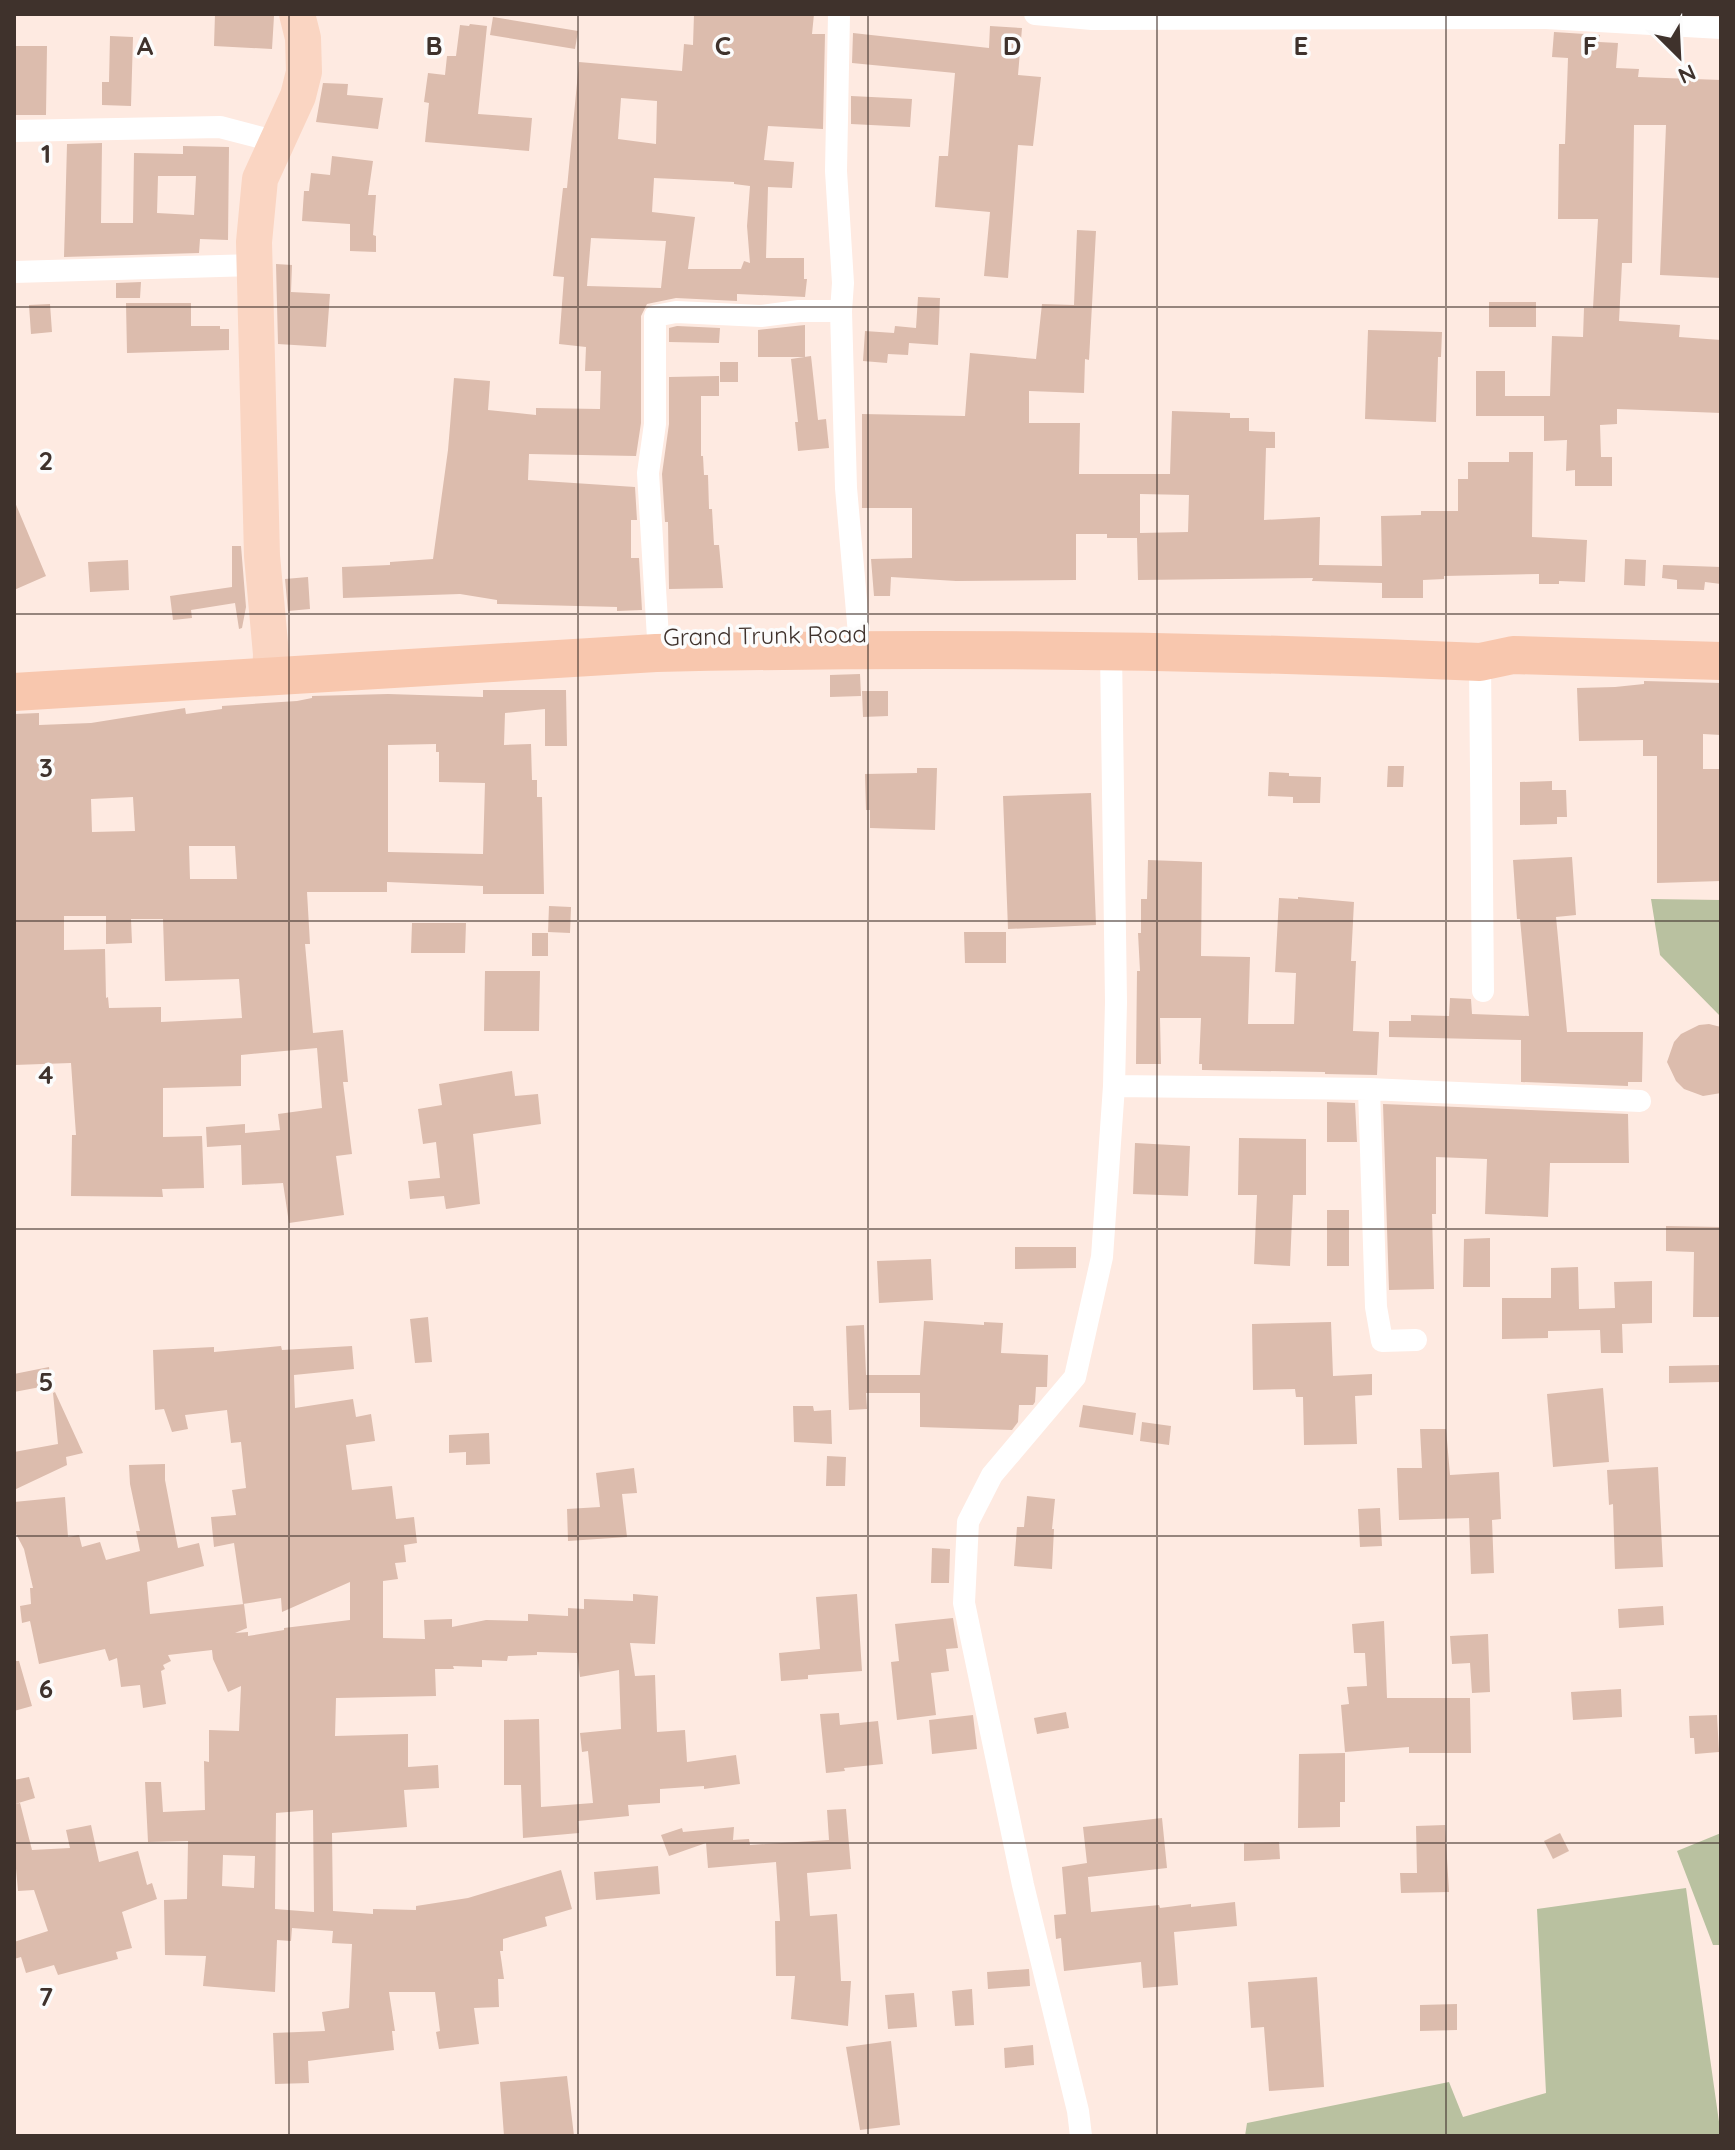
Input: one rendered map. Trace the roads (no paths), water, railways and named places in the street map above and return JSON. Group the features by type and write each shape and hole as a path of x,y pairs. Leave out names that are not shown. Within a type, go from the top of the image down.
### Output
{"highway":[{"name":"Grand Trunk Road","path":"14,692 271,665 658,638 1112,632 1480,640 1496,658"},
{"name":"Grand Trunk Road","path":"14,669 271,665 656,653 1111,651 1721,661"}],"main road":[{"path":"271,665 262,556 254,242 260,179 298,96 304,72 303,38 297,14"}],"street":[{"path":"839,14 836,171 843,283 841,311 846,488 859,634"},
{"path":"1035,14 1092,19 1458,16 1721,28"},
{"path":"14,131 220,127 277,142"},
{"path":"14,272 254,265"},
{"path":"658,638 648,473 655,424 655,316 676,312 761,316 799,311 841,311"},
{"path":"1081,2136 1078,2111 1023,1885 964,1603 968,1522 992,1475 1075,1377 1102,1257 1114,1086 1116,1002 1111,651"},
{"path":"1483,991 1496,658"},
{"path":"1114,1086 1369,1089 1640,1101"},
{"path":"1369,1089 1376,1307 1382,1341 1416,1340"}]}
